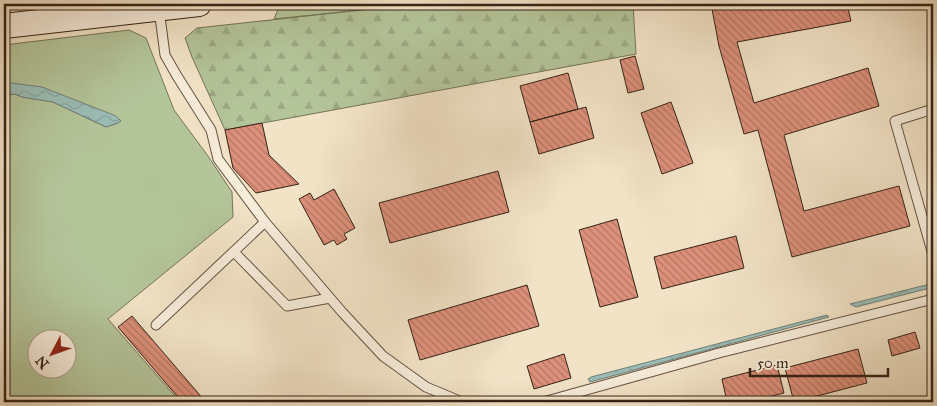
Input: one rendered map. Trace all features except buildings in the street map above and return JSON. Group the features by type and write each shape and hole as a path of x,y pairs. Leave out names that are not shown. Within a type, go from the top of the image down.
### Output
{"main road":[{"path":"4,26 147,7 200,4"}],"lane":[{"path":"147,7 165,55 211,130 218,159 266,222 330,298 383,356 426,387 462,402"},
{"path":"933,109 896,121 933,255"},
{"path":"156,325 266,222"},
{"path":"234,252 287,306 330,298"},
{"path":"543,402 719,353 933,299"}],"green space":[{"path":"316,4 417,4 274,19 279,7"},
{"path":"417,4 633,4 636,54 225,130 185,38 197,28"},
{"path":"129,30 146,38 174,110 232,192 233,217 108,319 180,402 4,402 4,95 15,94 53,102 106,127 118,123 4,82 4,45"}],"water":[{"path":"4,82 42,87 116,116 121,121 106,127 53,102 15,94 4,95"},
{"path":"930,284 932,286 930,288 856,307 850,304"},
{"path":"827,315 829,317 590,382 588,379 591,377"}]}
